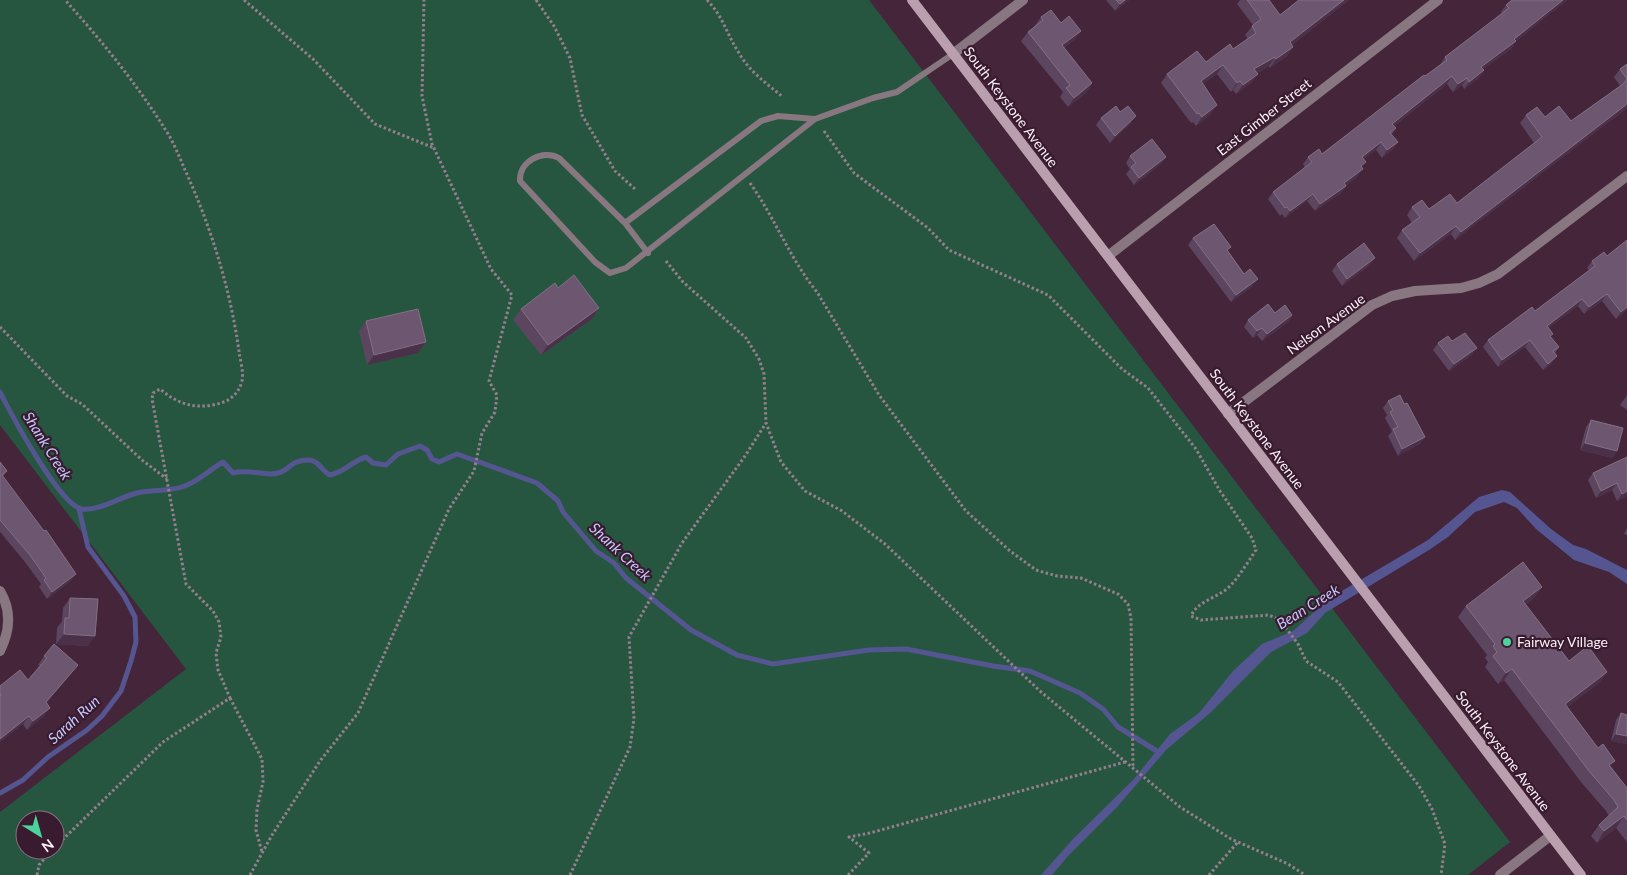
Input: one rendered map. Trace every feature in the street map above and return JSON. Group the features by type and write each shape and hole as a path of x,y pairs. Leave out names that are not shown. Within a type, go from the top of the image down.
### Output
{"main road":[{"name":"South Keystone Avenue","path":"912,0 1580,875"}],"street":[{"path":"953,54 1023,0"},
{"name":"East Gimber Street","path":"1108,256 1438,0"},
{"name":"Nelson Avenue","path":"1228,414 1372,305 1392,296 1415,291 1461,288 1479,284 1498,274 1627,176"},
{"path":"0,591 8,614 7,632 0,651"},
{"path":"1500,875 1550,836"}],"lane":[{"path":"648,253 626,223 559,158 551,153 541,153 526,164 520,174 520,181 529,193 595,262 610,273 626,268 648,253 815,119 873,98 897,92 953,54"},
{"path":"626,223 761,121 778,116 815,119"}],"path":[{"path":"65,0 98,38 166,130 204,211 235,324 242,380 236,395 223,404 208,406 182,404 160,389 153,393 152,399 186,584 213,610 219,622 220,637 216,654 218,670 230,698 262,760 264,782 257,809 256,830 262,852"},
{"path":"244,0 313,59 375,124 434,148"},
{"path":"250,875 262,852 320,761 358,713 449,509 474,471 482,433 495,412 497,395 489,381 512,295 491,269 434,148 422,96 424,0"},
{"path":"536,0 554,26 570,58 582,115 615,172 635,189"},
{"path":"707,0 722,18 739,54 762,81 783,97"},
{"path":"824,131 854,173 928,228 949,250 1048,296 1122,369 1148,388 1196,449 1220,490 1252,538 1256,550 1230,586 1218,596 1195,607 1191,616 1201,620 1269,615 1280,620 1298,644 1306,661 1338,682 1419,786 1432,809 1445,844 1441,875"},
{"path":"750,183 766,205 805,278 817,292 879,395 966,511 1010,551 1036,570 1056,576 1082,578 1103,585 1118,594 1128,604 1131,618 1134,728 1133,768"},
{"path":"666,261 683,282 746,338 759,359 764,374 766,423 781,462 805,491 842,511 885,544 1028,680 1180,807 1238,842 1288,864 1305,875"},
{"path":"0,327 67,396 82,404 142,460 168,480"},
{"path":"570,875 630,747 634,719 629,637 682,542 745,456 766,423"},
{"path":"65,837 163,742 230,698"},
{"path":"848,875 869,853 849,837 870,833 1125,762"},
{"path":"1209,875 1238,842"},
{"path":"37,875 39,865 43,860"}],"green space":[{"path":"0,0 869,0 1510,842 1468,875 0,875 0,812 186,669 0,425"}],"water":[{"path":"1502,490 1510,492 1551,529 1573,545 1586,549 1627,570 1627,584 1609,572 1574,560 1536,529 1517,508 1504,502 1475,512 1448,537 1325,613 1307,633 1271,652 1210,713 1166,750 1118,806 1068,856 1052,875 1041,875 1073,839 1134,779 1170,734 1199,713 1233,671 1262,644 1293,631 1330,598 1428,540 1479,497"}],"building":[{"path":"1116,0 1125,0 1120,4"},
{"path":"1247,0 1269,0 1280,15 1299,0 1344,0 1290,42 1293,47 1276,59 1275,57 1254,69 1258,74 1243,85 1240,81 1237,83 1223,65 1201,81 1217,105 1202,117 1199,113 1197,114 1167,74 1197,51 1206,62 1230,44 1233,49 1256,33 1252,26 1261,19"},
{"path":"1512,0 1563,0 1514,39 1516,41 1481,67 1484,70 1469,82 1467,78 1458,84 1452,76 1392,124 1396,128 1390,133 1398,142 1387,150 1381,142 1362,157 1366,162 1361,166 1363,169 1344,183 1346,186 1320,204 1313,194 1290,211 1287,207 1285,208 1273,192 1312,162 1308,157 1319,149 1322,154 1424,75 1447,60 1445,57 1509,8 1506,5"},
{"path":"1051,10 1061,23 1069,16 1081,31 1062,45 1092,83 1074,98 1066,88 1070,85 1028,32 1043,20 1041,17"},
{"path":"1627,64 1627,79 1620,69"},
{"path":"1627,79 1627,104 1461,232 1456,226 1420,253 1402,230 1420,217 1412,207 1422,200 1429,209 1450,194 1457,203 1542,137 1526,115 1537,107 1545,117 1559,106 1571,121 1623,84"},
{"path":"1116,106 1120,112 1128,106 1136,116 1115,136 1101,118"},
{"path":"1152,139 1166,157 1139,178 1131,167 1136,163 1130,156"},
{"path":"1214,224 1231,247 1227,250 1244,274 1250,269 1258,279 1236,295 1193,238"},
{"path":"1627,240 1627,307 1621,312 1607,294 1589,307 1582,299 1547,326 1553,334 1550,336 1559,347 1553,351 1557,356 1548,364 1530,340 1502,360 1488,340 1532,307 1535,311 1595,266 1592,261 1604,252 1607,256"},
{"path":"1364,243 1375,258 1347,279 1337,264"},
{"path":"574,275 599,308 548,345 521,309 555,283 558,288"},
{"path":"1268,304 1275,313 1285,305 1292,315 1267,334 1262,328 1257,331 1248,320"},
{"path":"418,309 426,342 374,355 366,321"},
{"path":"1465,333 1477,348 1454,364 1438,343 1448,336 1452,341"},
{"path":"1400,395 1404,404 1407,403 1425,437 1402,449 1393,429 1398,427 1390,412 1393,410 1388,401"},
{"path":"1591,420 1623,428 1617,451 1585,443"},
{"path":"1627,457 1627,491 1622,494 1617,483 1601,491 1593,473"},
{"path":"0,462 7,471 2,475 44,531 46,530 76,574 52,592 44,580 46,578 30,555 0,520"},
{"path":"1523,562 1542,587 1523,601 1569,661 1588,646 1607,672 1565,704 1598,748 1603,744 1615,761 1609,765 1627,788 1627,820 1624,816 1604,831 1599,825 1618,807 1614,800 1589,771 1512,669 1506,673 1493,656 1497,652 1493,646 1495,644 1466,606"},
{"path":"70,598 98,599 95,636 64,634 65,618 69,618"},
{"path":"54,644 78,665 46,702 50,708 33,721 29,716 0,739 0,686 20,670 28,680 47,658 44,656"},
{"path":"1621,713 1627,715 1627,736 1616,734"}],"waterway":[{"name":"Shank Creek","path":"0,392 25,438 49,476 61,493 82,509 96,508 142,492 182,487 223,462 233,473 246,471 273,474 282,472 294,463 309,460 318,464 330,475 366,457 373,463 386,465 398,454 420,446 427,450 432,459 439,462 457,454 537,483 558,501 563,512 596,551 614,563 626,578 691,630 737,655 773,664 869,650 906,649 993,666 1030,671 1080,693 1103,709 1118,727 1160,753"},
{"name":"Sarah Run","path":"0,793 23,780 48,757 87,730 102,716 121,691 131,661 136,642 135,617 124,596 88,547 79,509"}],"place":[{"name":"Fairway Village","path":"1507,642"}],"water label":[{"name":"Bean Creek","path":"1308,607"}]}
